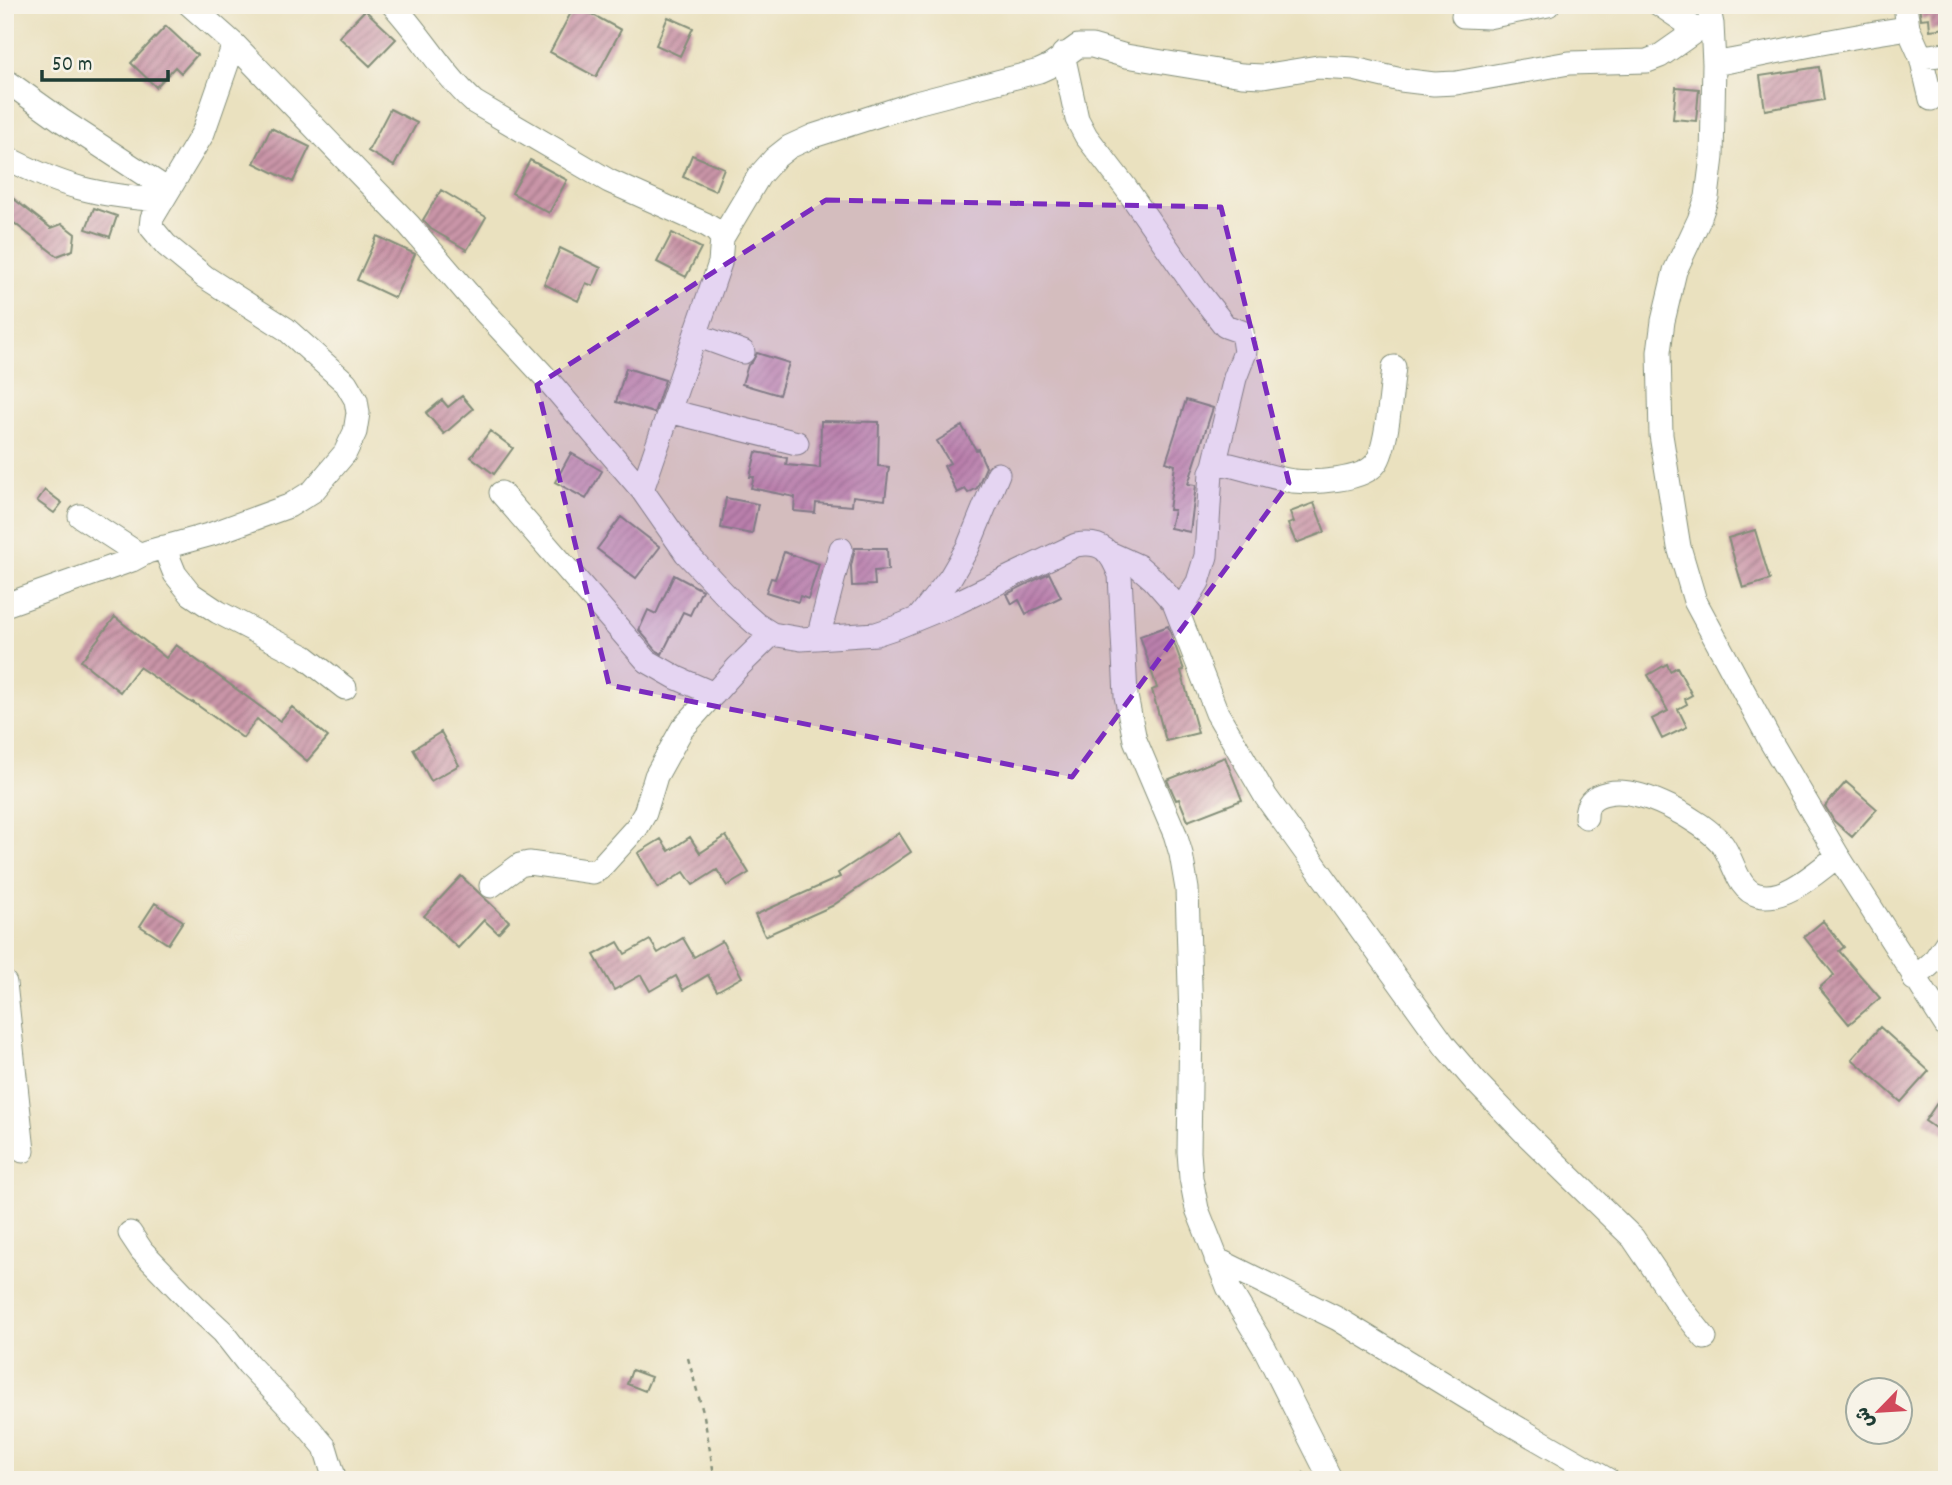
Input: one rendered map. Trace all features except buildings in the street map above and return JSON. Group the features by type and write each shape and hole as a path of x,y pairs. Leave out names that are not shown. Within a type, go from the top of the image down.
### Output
{"street":[{"path":"190,5 234,44 409,225 642,490 686,553 736,606 772,634 790,638 876,634 918,618 1076,545 1097,544 1115,561 1120,575 1126,696 1135,740 1175,834 1185,873 1191,1018 1191,1178 1197,1209 1228,1287 1294,1404 1331,1480"},
{"path":"393,5 414,27 461,91 474,103 608,181 705,224 722,238"},
{"path":"1463,16 1488,17 1548,5"},
{"path":"1660,5 1706,20"},
{"path":"1905,5 1908,28 1921,57 1931,99"},
{"path":"642,490 720,263 722,238 759,176 775,158 789,147 813,136 916,103 1039,71 1078,46 1092,46 1126,56 1242,75 1263,76 1318,67 1354,69 1401,80 1445,84 1569,63 1647,61 1660,56 1706,20"},
{"path":"1706,20 1714,64 1712,157 1707,197 1675,271 1658,352 1661,435 1679,547 1695,601 1771,742 1838,856 1947,1027"},
{"path":"1714,64 1834,42 1856,35 1908,28"},
{"path":"5,606 140,555 212,534 289,506 313,491 345,453 355,432 358,413 356,400 346,383 286,329 205,277 166,245 151,227 152,218 164,195 203,133 234,44"},
{"path":"1063,54 1077,119 1086,136 1225,326 1242,332 1245,352 1235,378 1211,472 1206,556 1192,596 1179,613"},
{"path":"1921,57 1947,54"},
{"path":"5,80 164,195"},
{"path":"5,157 36,173 82,190 164,195"},
{"path":"695,335 743,352"},
{"path":"1214,466 1230,465 1293,481 1331,480 1369,469 1380,455 1384,440 1394,367"},
{"path":"669,411 797,443"},
{"path":"918,618 950,578 968,547 998,474"},
{"path":"501,493 647,661 714,694"},
{"path":"79,516 140,555"},
{"path":"164,547 174,575 191,594 218,612 305,657 345,688"},
{"path":"818,638 841,548"},
{"path":"1107,552 1138,566 1165,591 1179,613 1217,713 1266,797 1445,1046 1510,1118 1633,1238 1675,1300 1705,1338"},
{"path":"491,886 520,865 529,863 593,872 599,869 637,827 645,813 656,776 682,729 772,634"},
{"path":"1586,817 1586,807 1590,801 1607,793 1620,792 1638,795 1677,811 1712,834 1723,846 1742,882 1749,891 1759,895 1780,894 1838,856"},
{"path":"1914,979 1934,961 1947,942"},
{"path":"5,983 23,1151"},
{"path":"130,1233 142,1251 223,1332 248,1364 309,1427 325,1447 335,1480"},
{"path":"1216,1259 1338,1319 1608,1480"}],"path":[{"path":"688,1358 704,1416 715,1480"}],"highlighted area":[{"path":"826,200 1221,207 1289,483 1072,777 609,685 537,385"}]}
